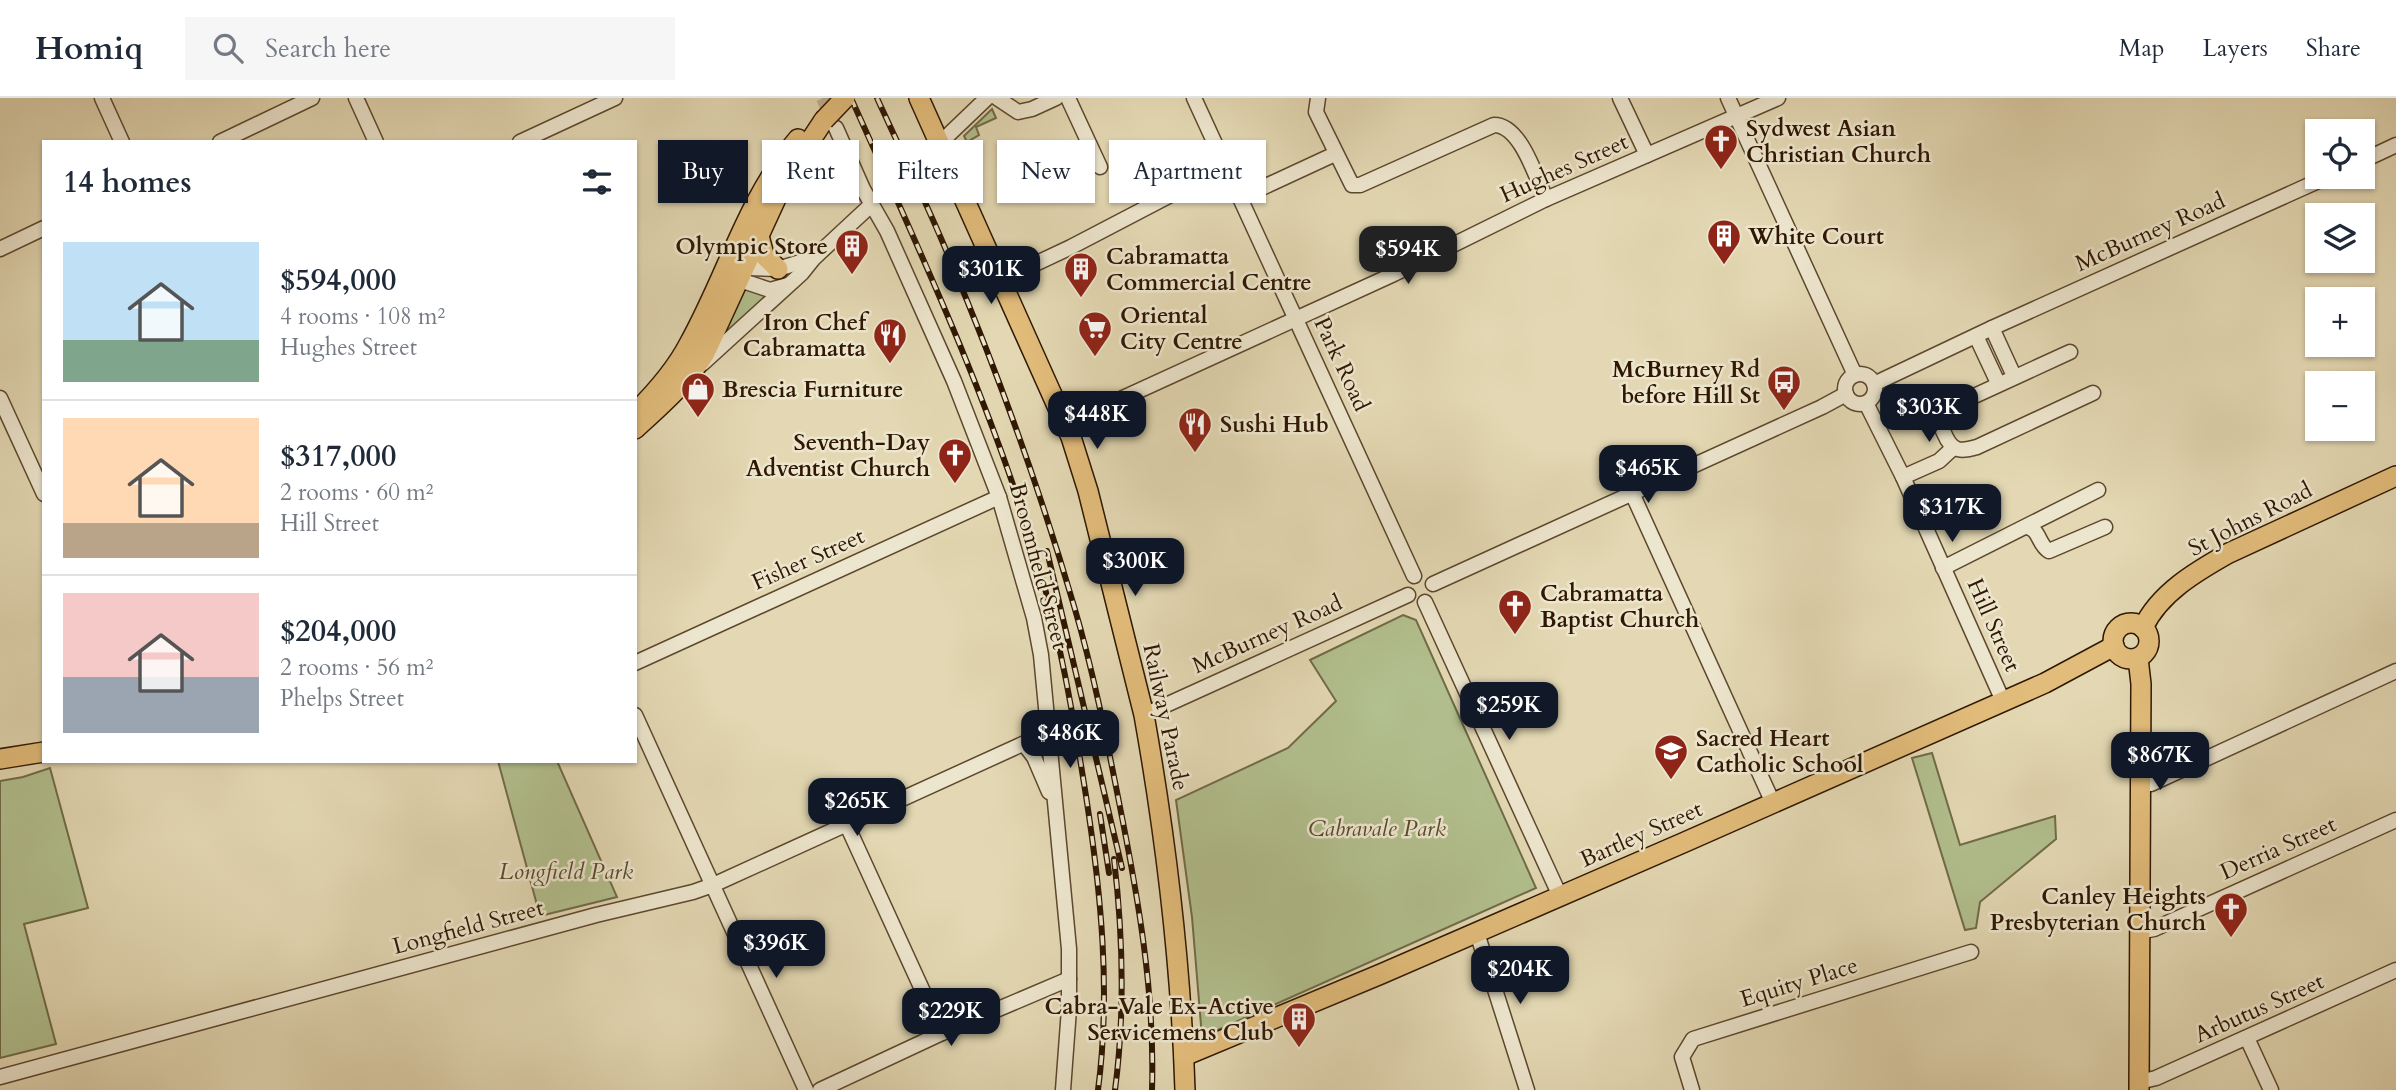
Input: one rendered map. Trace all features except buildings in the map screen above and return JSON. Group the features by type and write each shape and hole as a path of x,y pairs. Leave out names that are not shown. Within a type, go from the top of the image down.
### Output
{"main road":[{"path":"637,427 694,371 718,328 734,271 764,185 780,160 808,136 830,124 845,98"},
{"name":"Railway Parade","path":"919,98 939,140"},
{"path":"637,411 662,383 688,346 759,236 808,136"},
{"name":"Railway Parade","path":"967,203 1066,424 1088,491 1144,715 1166,845 1180,969 1185,1090"},
{"path":"759,236 764,255 784,277"},
{"name":"St Johns Road","path":"2143,628 2147,618 2162,600 2203,568 2396,476"},
{"path":"2132,624 2143,628 2146,633 2148,644 2138,658 2120,656 2114,646 2114,635 2121,626 2132,624"},
{"name":"Bartley Street","path":"1184,1056 1477,933 1773,803 2003,701 2079,666 2114,646"},
{"path":"2138,658 2141,684 2139,1086"},
{"path":"0,759 42,752"}],"street":[{"path":"102,98 121,140"},
{"path":"224,140 312,98"},
{"path":"356,98 375,140"},
{"path":"524,140 615,98"},
{"path":"943,140 987,98"},
{"path":"997,98 1018,112 1056,98"},
{"path":"1068,98 1100,167"},
{"name":"Park Road","path":"1194,98 1212,140"},
{"path":"1318,98 1316,112 1348,181 1356,186 1494,125 1507,128 1522,146 1546,199"},
{"path":"1620,98 1647,155"},
{"path":"1728,98 1855,375"},
{"name":"Hughes Street","path":"1066,424 1296,319 1546,199 1778,98"},
{"name":"Broomfield Street","path":"830,124 871,205 887,230 954,381 999,497 1038,638 1069,949 1069,1009 1063,1090"},
{"path":"2375,154 2396,145"},
{"path":"1266,186 1335,154"},
{"name":"McBurney Road","path":"1874,384 2305,187"},
{"path":"1001,280 1155,203"},
{"name":"Park Road","path":"1242,203 1413,576"},
{"path":"694,371 784,277 814,258 871,205"},
{"path":"0,249 42,229"},
{"path":"734,271 784,277"},
{"path":"1992,328 2014,376"},
{"path":"1976,336 1998,383"},
{"path":"2070,352 1998,383 1947,409 1940,416 1945,436 1953,448 1963,451 1977,447 2093,393"},
{"path":"1855,375 1868,377 1874,384 1873,397 1866,403 1852,401 1846,394 1846,385 1855,375"},
{"path":"1433,584 1846,394"},
{"path":"0,398 42,490"},
{"name":"Hill Street","path":"1866,403 1903,477 2003,701"},
{"path":"1903,477 1938,461 1953,448"},
{"name":"Hill Street","path":"1943,568 2098,491"},
{"path":"1632,493 1773,803"},
{"name":"Fisher Street","path":"637,662 999,497"},
{"path":"2027,527 2035,531 2044,548 2049,551 2105,527"},
{"path":"1425,575 1433,584 1434,592 1425,601 1417,602 1408,595 1408,582 1413,576 1425,575"},
{"name":"McBurney Road","path":"1144,715 1408,595"},
{"path":"1425,601 1560,896"},
{"path":"2140,783 2151,783 2396,671"},
{"path":"637,719 806,1090"},
{"name":"Longfield Street","path":"0,1077 596,915 693,892 1049,732"},
{"path":"1024,744 1038,765 1055,810"},
{"name":"Derria Street","path":"2138,932 2154,929 2396,820"},
{"path":"846,823 942,1033"},
{"path":"1477,933 1527,1090"},
{"name":"Equity Place","path":"1692,1090 1682,1057 1693,1039 1971,952"},
{"name":"Arbutus Street","path":"2139,1086 2396,970"},
{"path":"820,1090 942,1033 1069,979"},
{"path":"2247,1038 2272,1090"}],"green space":[{"path":"992,109 996,118 976,127 979,135 970,140 966,140 964,136"},
{"path":"745,288 769,297 716,347"},
{"name":"Cabravale Park","path":"1403,615 1416,620 1536,888 1202,1037 1192,917 1176,800 1288,748 1336,701 1310,660"},
{"path":"1932,753 1960,845 2055,816 2056,839 1980,902 1976,928 1965,930 1912,758"},
{"name":"Longfield Park","path":"499,763 558,763 617,897 540,916"},
{"path":"50,768 88,908 24,924 56,1044 0,1058 0,781"}],"tunnel":[{"path":"823,98 833,120"}],"railway":[{"path":"851,98 974,379 1016,494 1051,613 1065,673 1081,765 1100,906 1104,1016 1098,1090"},
{"path":"877,98 943,243 997,377 1030,468 1081,630 1104,728 1139,909 1151,1017 1152,1090"},
{"path":"1047,551 1122,868"},
{"path":"1100,814 1109,873"},
{"path":"1114,859 1122,974 1115,1090"}],"place":[{"name":"Sydwest Asian Christian Church","path":"1721,171"},
{"name":"White Court","path":"1724,266"},
{"name":"Olympic Store","path":"852,276"},
{"name":"Cabramatta Commercial Centre","path":"1081,299"},
{"name":"Oriental City Centre","path":"1095,358"},
{"name":"Iron Chef Cabramatta","path":"890,365"},
{"name":"McBurney Rd before Hill St","path":"1784,412"},
{"name":"Brescia Furniture","path":"698,419"},
{"name":"Sushi Hub","path":"1195,454"},
{"name":"Seventh-Day Adventist Church","path":"955,485"},
{"name":"Cabramatta Baptist Church","path":"1515,636"},
{"name":"Sacred Heart Catholic School","path":"1671,781"},
{"name":"Canley Heights Presbyterian Church","path":"2231,939"},
{"name":"Cabra-Vale Ex-Active Servicemens Club","path":"1299,1049"}]}
